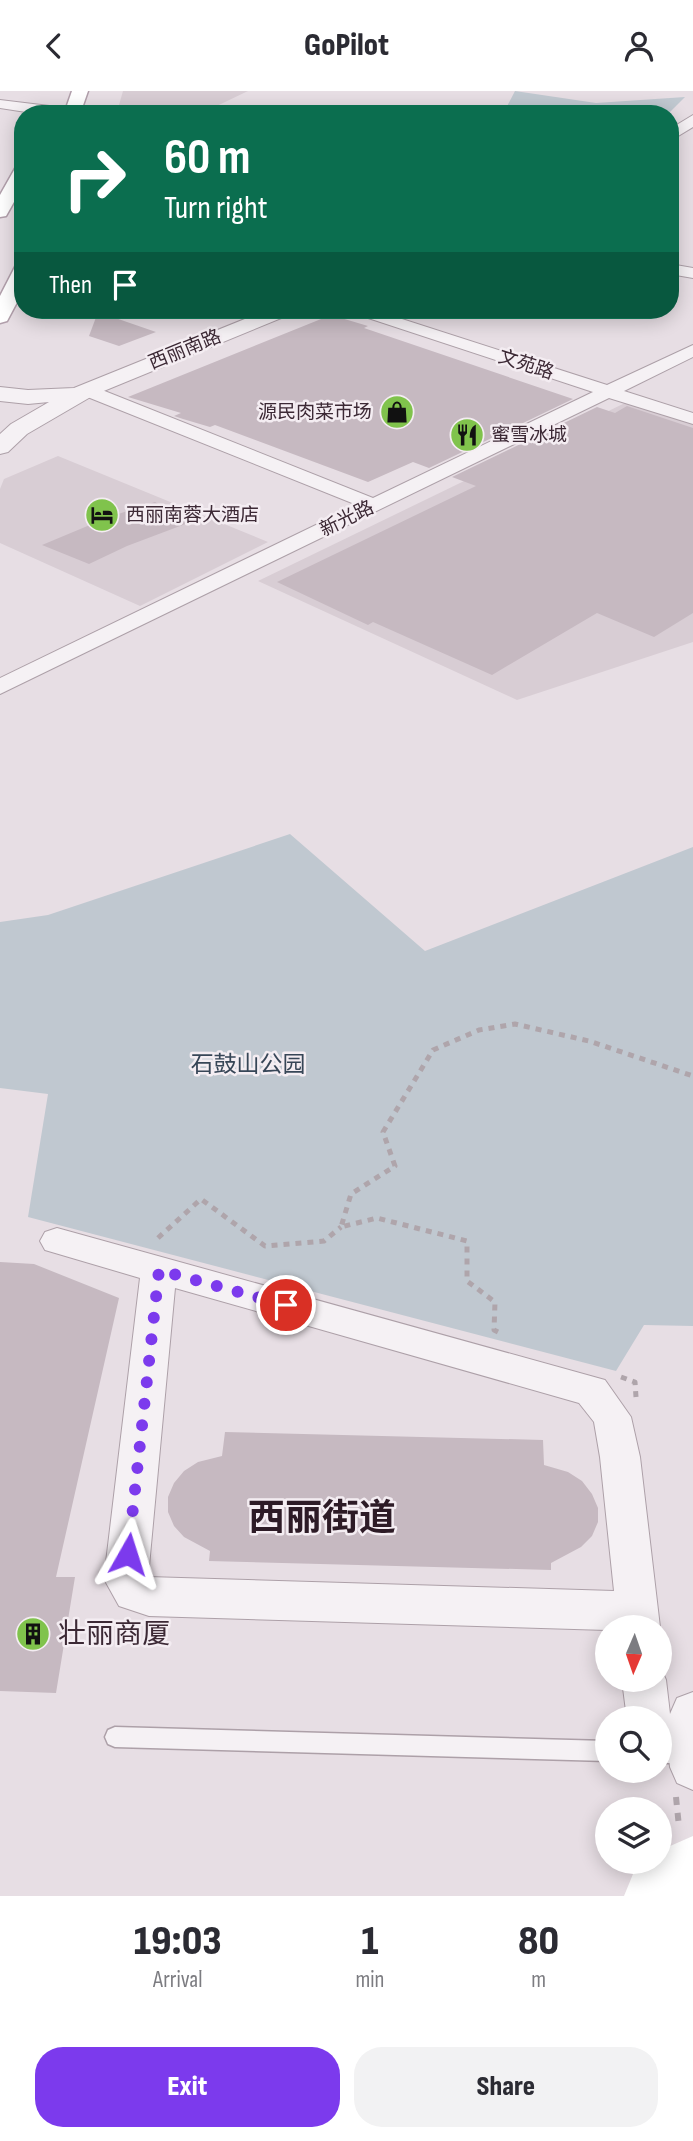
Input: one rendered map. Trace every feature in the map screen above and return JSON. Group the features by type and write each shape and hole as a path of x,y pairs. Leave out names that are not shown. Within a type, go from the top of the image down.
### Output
{"main road":[{"path":"0,212 14,186"},
{"path":"0,317 14,288"},
{"path":"654,1896 693,1867"}],"street":[{"path":"0,105 50,105"},
{"name":"西丽南路","path":"0,447 19,429 86,390 262,319"},
{"name":"文苑路","path":"386,319 693,419"},
{"name":"新光路","path":"0,687 693,350"},
{"path":"86,390 374,505"},
{"name":"西丽南路","path":"0,394 47,397 86,390"},
{"path":"57,1241 158,1254 592,1391 612,1417 620,1457 638,1615"},
{"path":"158,1254 125,1580 134,1592 149,1597 595,1617"}],"lane":[{"path":"115,1737 595,1751"}],"path":[{"path":"341,1227 351,1194 395,1166 383,1132 433,1051 479,1030 515,1024 589,1041 693,1076"},
{"path":"158,1254 201,1199 265,1246 324,1241 341,1227 377,1218 467,1241 467,1281 495,1302 494,1330 507,1335"},
{"path":"609,1372 635,1382 638,1409"}],"shaded area":[{"path":"123,91 248,91 219,105 119,105"},
{"path":"627,402 693,424 693,642 517,700 258,581"},
{"name":"西丽南蓉大酒店","path":"58,456 268,542 140,606 0,543 0,489 4,479"}],"green space":[{"path":"515,91 596,103 685,97 677,105 508,105"},
{"name":"石鼓山公园","path":"290,834 425,951 693,847 693,1326 644,1325 616,1371 28,1217 48,1094 0,1088 0,922 48,915"}],"building":[{"path":"95,319 118,319 156,332 119,346 89,336"},
{"path":"321,319 344,319 573,399 429,468 413,462 368,482 215,425 210,427 183,419 174,416 181,413 128,397"},
{"path":"627,406 693,428 693,613 654,637 597,613 492,675 373,622 368,625 277,582 476,486 452,477 597,407 615,413"},
{"path":"155,502 188,523 89,564 42,545 109,517"},
{"path":"0,1262 34,1264 119,1298 56,1577 75,1577 56,1693 0,1691"},
{"path":"225,1432 543,1440 544,1465 568,1472 582,1481 598,1508 598,1522 592,1536 581,1547 551,1563 551,1570 209,1561 210,1551 184,1537 174,1526 168,1512 168,1497 174,1483 184,1471 198,1462 222,1456"}],"place":[{"name":"源民肉菜市场","path":"397,412"},
{"name":"蜜雪冰城","path":"467,435"},
{"name":"西丽南蓉大酒店","path":"102,515"},
{"name":"壮丽商厦","path":"33,1634"}],"district":[{"name":"西丽街道","path":"322,1519"}],"route":[{"path":"128,1554 159,1270 286,1305"}]}
